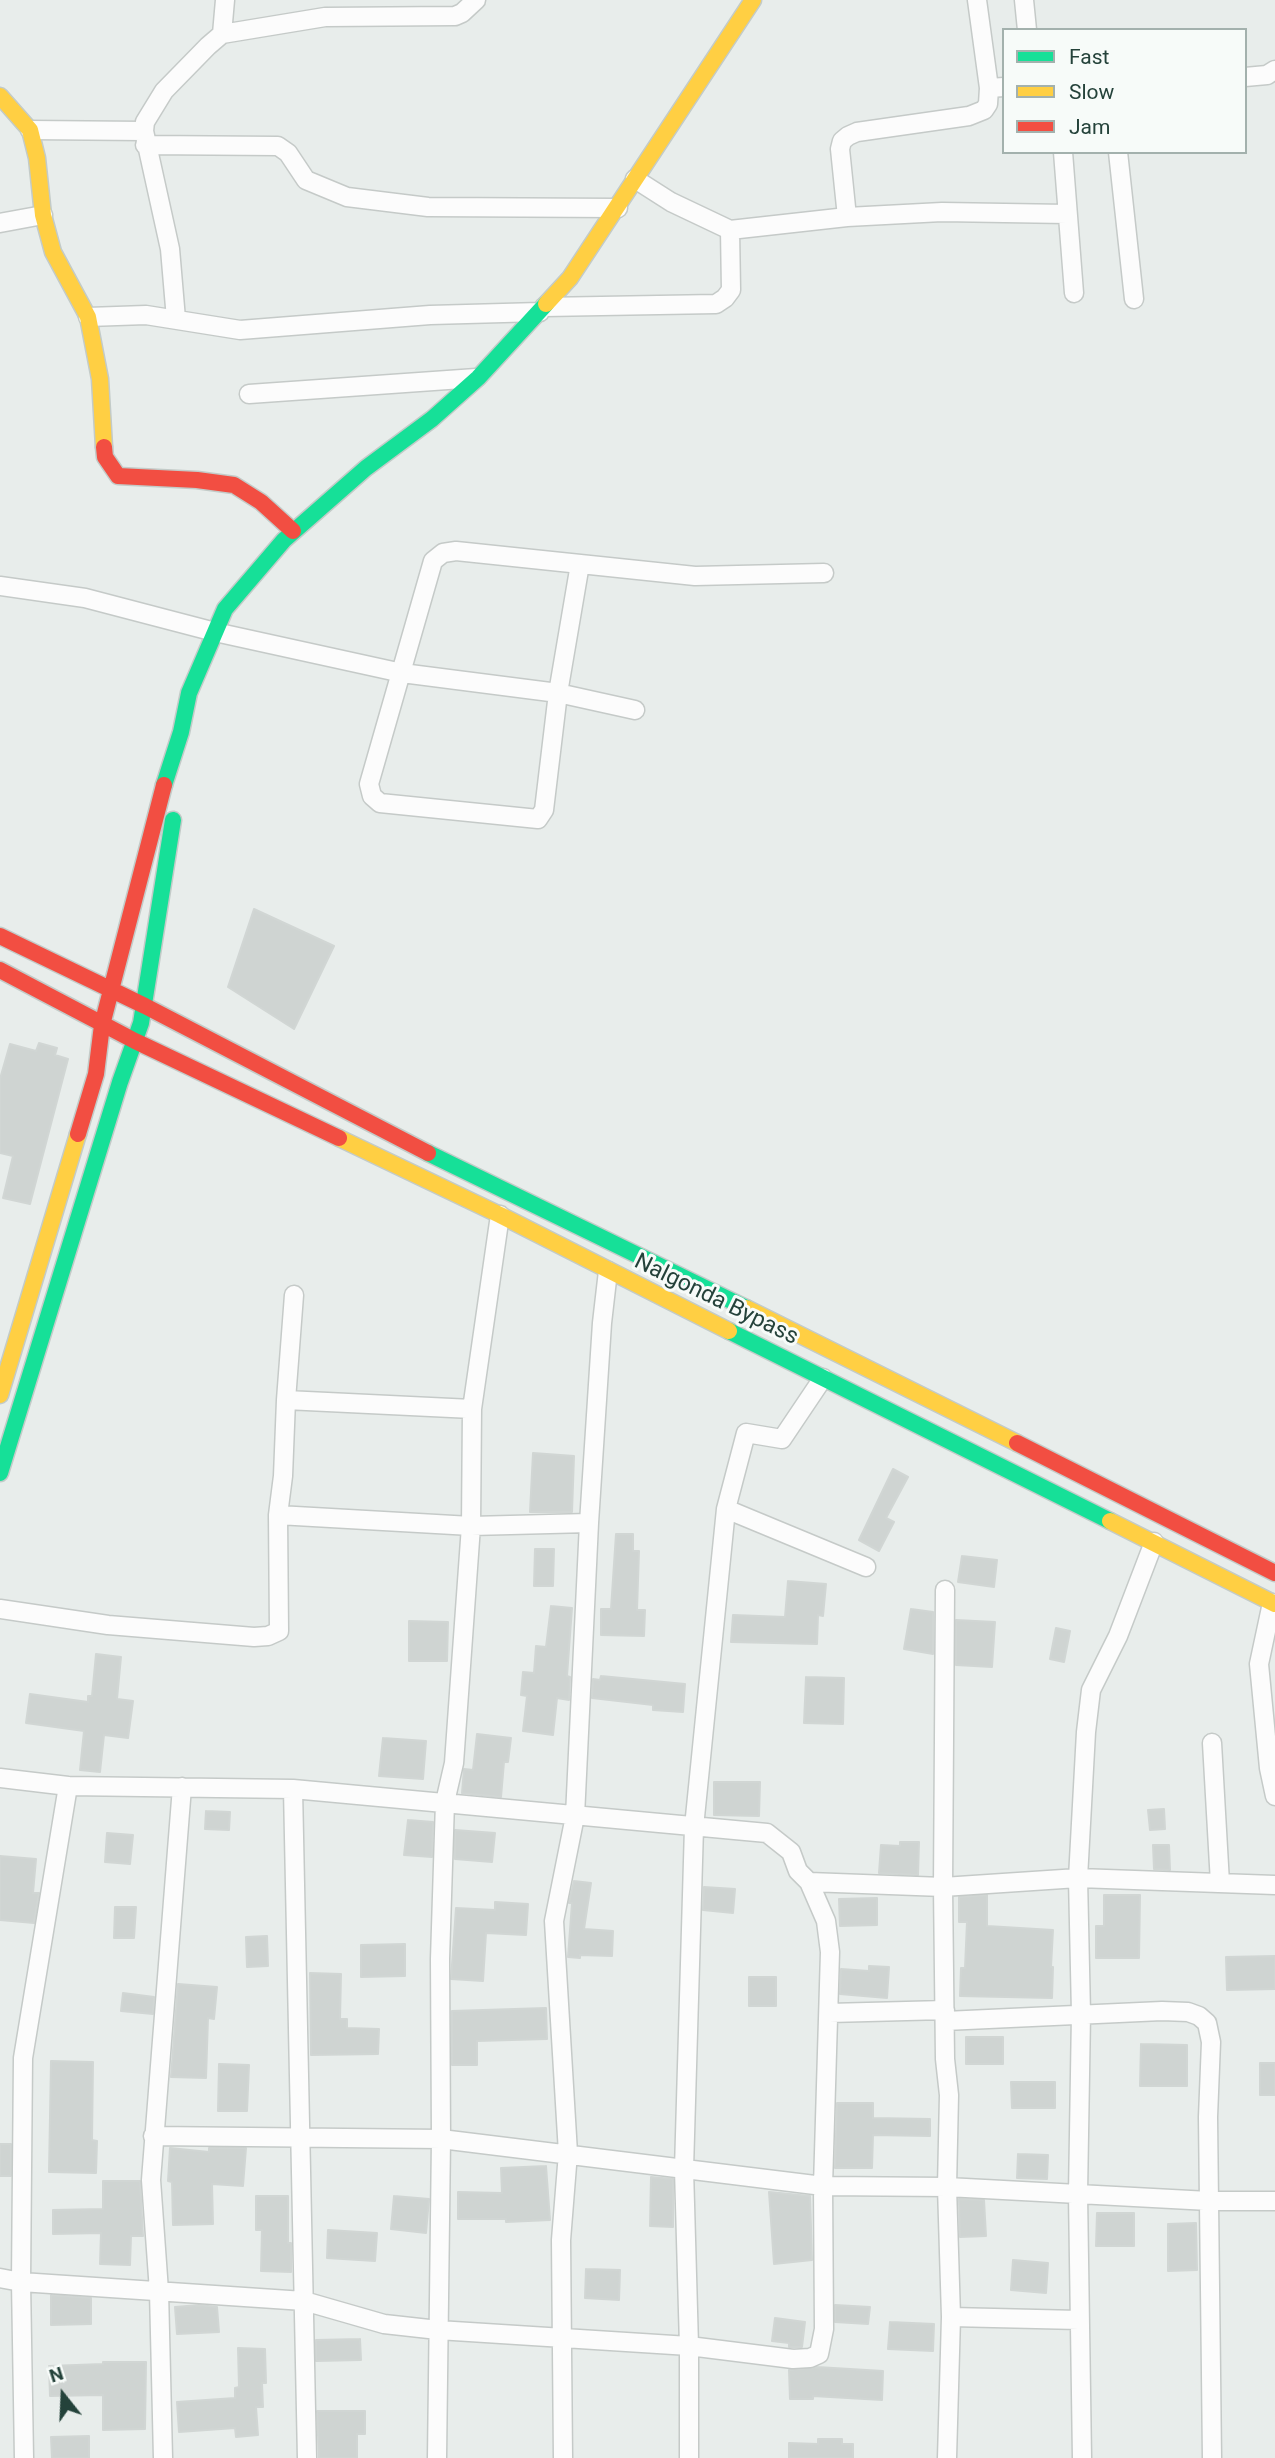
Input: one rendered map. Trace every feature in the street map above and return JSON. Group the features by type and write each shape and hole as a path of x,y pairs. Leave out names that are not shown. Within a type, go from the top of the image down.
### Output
{"main road":[{"path":"0,1395 96,1074 102,1025 166,776 181,732 189,693 225,609 293,531 366,468 432,419 478,378 570,278 753,0"},
{"path":"0,96 30,130 37,158 43,215 54,252 88,317 100,379 105,457 118,476 197,480 234,485 261,502 293,531"},
{"path":"0,1473 145,1006 180,778 181,732"},
{"path":"0,936 111,990"},
{"path":"0,970 102,1025"},
{"name":"Nalgonda Bypass","path":"111,990 404,1140 906,1387 1275,1573"},
{"name":"Nalgonda Bypass","path":"102,1025 500,1215 1273,1603"}],"street":[{"path":"222,34 225,0"},
{"path":"176,319 170,249 144,138 145,121 164,91 222,34 325,17 455,16 463,13 476,0"},
{"path":"847,217 840,149 842,141 848,136 857,132 978,114 988,104 997,88 977,0"},
{"path":"1024,0 1027,28"},
{"path":"1247,76 1268,75 1275,70"},
{"path":"30,130 278,146 288,153 306,180 347,197 428,206 618,208"},
{"path":"1063,154 1074,293"},
{"path":"1118,154 1133,299"},
{"path":"635,180 671,202 730,230 847,217 942,212 1067,214"},
{"path":"0,223 43,215"},
{"path":"88,317 146,315 240,330 430,315 716,304 731,290 730,230"},
{"path":"249,394 478,378"},
{"path":"580,564 558,693 544,810 538,819 380,803 372,796 369,785 433,561 443,552 456,551 717,577 824,573"},
{"path":"0,586 85,598 215,632 402,673 558,693 635,710"},
{"path":"437,2458 440,1959 445,1802 454,1763 471,1525 472,1409 500,1215"},
{"path":"563,2458 561,2239 568,2153 554,1921 575,1816 601,1323 608,1271"},
{"path":"0,1609 108,1625 254,1637 268,1636 279,1631 278,1515 283,1476 294,1295"},
{"path":"689,2458 684,2168 694,1827 726,1509 746,1433 782,1438 823,1378"},
{"path":"286,1401 472,1409"},
{"path":"726,1509 866,1567"},
{"path":"278,1515 471,1525 589,1523"},
{"path":"1082,2458 1078,2193 1081,2014 1078,1878 1086,1732 1091,1690 1118,1636 1154,1542"},
{"path":"945,1590 943,1886 951,2317 947,2458"},
{"path":"1273,1603 1259,1664 1269,1768 1275,1796"},
{"path":"1212,1743 1220,1883"},
{"path":"0,1778 68,1786 293,1789 767,1833 791,1852 799,1871 809,1882 826,1921 830,1952 823,2186 824,2329 819,2354 810,2358 689,2346 384,2325 304,2301 21,2282 0,2278"},
{"path":"24,2458 21,2282 23,2058 68,1786"},
{"path":"163,2458 159,2291 151,2180 182,1787"},
{"path":"293,1789 307,2458"},
{"path":"809,1882 943,1886 1078,1878 1275,1885"},
{"path":"829,2013 945,2015 1188,2012 1207,2022 1211,2042 1209,2201 1212,2458"},
{"path":"153,2136 441,2139 823,2186 947,2187 1209,2201 1275,2201"},
{"path":"951,2317 1079,2320"}],"building":[{"path":"254,909 334,946 294,1029 228,987"},
{"path":"39,1043 57,1048 55,1055 68,1059 30,1204 3,1198 13,1156 0,1153 0,1079 10,1044 36,1051"},
{"path":"533,1453 574,1456 572,1512 530,1512"},
{"path":"893,1469 908,1477 886,1518 894,1522 879,1551 859,1540"},
{"path":"616,1534 633,1534 633,1551 639,1551 637,1610 645,1610 644,1636 601,1635 601,1609 611,1609"},
{"path":"535,1549 554,1549 553,1586 534,1586"},
{"path":"962,1556 997,1560 994,1587 958,1582"},
{"path":"788,1581 826,1584 823,1616 818,1615 817,1644 731,1642 733,1615 785,1617"},
{"path":"551,1606 572,1608 567,1676 570,1677 569,1700 557,1698 553,1735 523,1731 527,1696 521,1695 523,1672 534,1673 536,1646 546,1647"},
{"path":"911,1609 933,1612 933,1654 904,1649"},
{"path":"956,1620 995,1622 992,1667 956,1665"},
{"path":"409,1621 448,1622 447,1661 409,1661"},
{"path":"1056,1628 1070,1631 1064,1662 1050,1659"},
{"path":"96,1654 121,1657 117,1699 133,1701 128,1738 104,1735 100,1772 80,1770 84,1731 26,1723 30,1694 88,1702 88,1696 92,1696"},
{"path":"601,1676 685,1684 683,1712 653,1710 653,1705 592,1698 593,1679 600,1680"},
{"path":"806,1677 844,1678 843,1724 804,1723"},
{"path":"477,1734 511,1738 508,1762 504,1762 501,1797 462,1793 464,1769 473,1770"},
{"path":"383,1738 426,1741 423,1779 379,1776"},
{"path":"714,1782 760,1782 759,1816 714,1815"},
{"path":"1164,1809 1165,1829 1150,1830 1148,1810"},
{"path":"206,1811 230,1812 229,1830 205,1829"},
{"path":"408,1820 433,1822 432,1857 404,1855"},
{"path":"455,1830 495,1833 492,1862 455,1859"},
{"path":"107,1833 133,1835 130,1864 105,1862"},
{"path":"900,1842 919,1842 918,1875 879,1873 881,1845 900,1846"},
{"path":"1153,1845 1169,1845 1170,1870 1154,1869"},
{"path":"0,1856 36,1859 33,1893 39,1893 34,1923 0,1920"},
{"path":"574,1881 591,1883 584,1929 613,1931 612,1956 568,1957 572,1903 569,1903"},
{"path":"704,1887 735,1889 733,1913 703,1910"},
{"path":"987,1895 987,1926 1053,1930 1052,1998 960,1996 961,1968 965,1968 967,1922 959,1922 959,1897"},
{"path":"1104,1895 1140,1895 1139,1958 1096,1958 1096,1926 1104,1926"},
{"path":"877,1898 877,1925 840,1926 839,1899"},
{"path":"495,1902 528,1904 526,1935 486,1933 483,1981 451,1979 456,1908 495,1910"},
{"path":"115,1907 136,1907 134,1938 114,1938"},
{"path":"267,1936 268,1966 247,1967 246,1937"},
{"path":"405,1944 405,1976 361,1977 361,1945"},
{"path":"1275,1956 1275,1989 1227,1990 1226,1957"},
{"path":"869,1966 889,1967 887,1998 840,1994 841,1969 869,1971"},
{"path":"310,1973 341,1974 340,2019 347,2019 347,2028 379,2029 378,2054 311,2055"},
{"path":"749,1977 776,1977 776,2006 749,2006"},
{"path":"178,1984 217,1987 214,2019 208,2018 206,2078 171,2077"},
{"path":"123,1993 154,1997 153,2014 121,2011"},
{"path":"546,2008 547,2039 477,2041 477,2065 452,2065 452,2011"},
{"path":"966,2037 1003,2037 1003,2064 966,2064"},
{"path":"1141,2044 1187,2045 1187,2086 1140,2086"},
{"path":"51,2061 93,2062 92,2140 97,2141 96,2173 49,2172"},
{"path":"1260,2063 1275,2063 1275,2095 1260,2095"},
{"path":"219,2064 249,2065 247,2111 218,2111"},
{"path":"1011,2082 1055,2082 1055,2108 1012,2108"},
{"path":"837,2103 873,2103 873,2118 930,2119 930,2136 873,2135 872,2168 835,2168"},
{"path":"0,2144 11,2144 11,2176 0,2176"},
{"path":"170,2148 209,2152 209,2148 246,2148 243,2186 212,2184 213,2224 173,2225 172,2182 168,2181"},
{"path":"1018,2154 1048,2155 1047,2179 1017,2178"},
{"path":"546,2166 550,2220 506,2222 506,2219 458,2219 458,2192 502,2193 501,2168"},
{"path":"651,2177 673,2179 673,2227 650,2226"},
{"path":"103,2181 140,2181 143,2236 131,2236 130,2265 100,2264 101,2233 53,2234 53,2210 103,2209"},
{"path":"769,2192 810,2196 812,2260 774,2264"},
{"path":"256,2196 288,2196 291,2272 261,2271 262,2230 256,2230"},
{"path":"394,2196 429,2199 426,2233 391,2229"},
{"path":"959,2199 984,2200 986,2236 960,2237"},
{"path":"1097,2213 1134,2213 1134,2246 1096,2246"},
{"path":"1196,2223 1197,2270 1168,2271 1168,2224"},
{"path":"328,2230 377,2233 375,2261 327,2258"},
{"path":"1013,2260 1048,2263 1046,2293 1011,2290"},
{"path":"586,2269 620,2270 619,2300 585,2298"},
{"path":"51,2295 91,2298 91,2324 51,2325"},
{"path":"835,2305 870,2307 868,2324 835,2322"},
{"path":"175,2307 217,2307 219,2332 177,2334"},
{"path":"775,2318 805,2322 802,2347 789,2347 789,2343 772,2341"},
{"path":"890,2322 934,2324 933,2351 888,2349"},
{"path":"360,2339 361,2360 316,2361 316,2340"},
{"path":"238,2348 265,2349 266,2383 262,2383 263,2407 256,2407 258,2435 236,2437 235,2428 179,2432 177,2402 235,2398 235,2388 239,2387"},
{"path":"146,2362 145,2429 103,2430 103,2395 50,2396 49,2366"},
{"path":"817,2367 883,2371 882,2400 813,2396 813,2399 790,2399 789,2370"},
{"path":"317,2411 365,2411 365,2434 357,2434 357,2458 319,2458"},
{"path":"89,2436 89,2458 52,2458 51,2437"},
{"path":"818,2439 842,2439 842,2444 853,2444 853,2458 789,2458 789,2443 818,2444"}],"traffic: fast":[{"path":"164,785 181,732 189,693 225,609 284,540 366,468 432,419 478,378 546,304"},
{"path":"0,1473 120,1082 141,1023 173,820"},
{"path":"428,1153 746,1308"},
{"path":"729,1331 1110,1521"}],"traffic: slow":[{"path":"546,304 570,278 753,0"},
{"path":"0,96 30,130 37,158 43,215 53,252 88,317 100,379 104,447"},
{"path":"0,1395 78,1134"},
{"path":"339,1138 500,1215 729,1331"},
{"path":"746,1308 1017,1443"},
{"path":"1110,1521 1275,1604"}],"traffic: jam":[{"path":"104,447 105,457 118,476 197,480 234,485 261,502 293,531"},
{"path":"78,1134 96,1074 102,1025 164,785"},
{"path":"0,936 145,1006 428,1153"},
{"path":"0,970 135,1041 339,1138"},
{"path":"1017,1443 1275,1573"}]}
